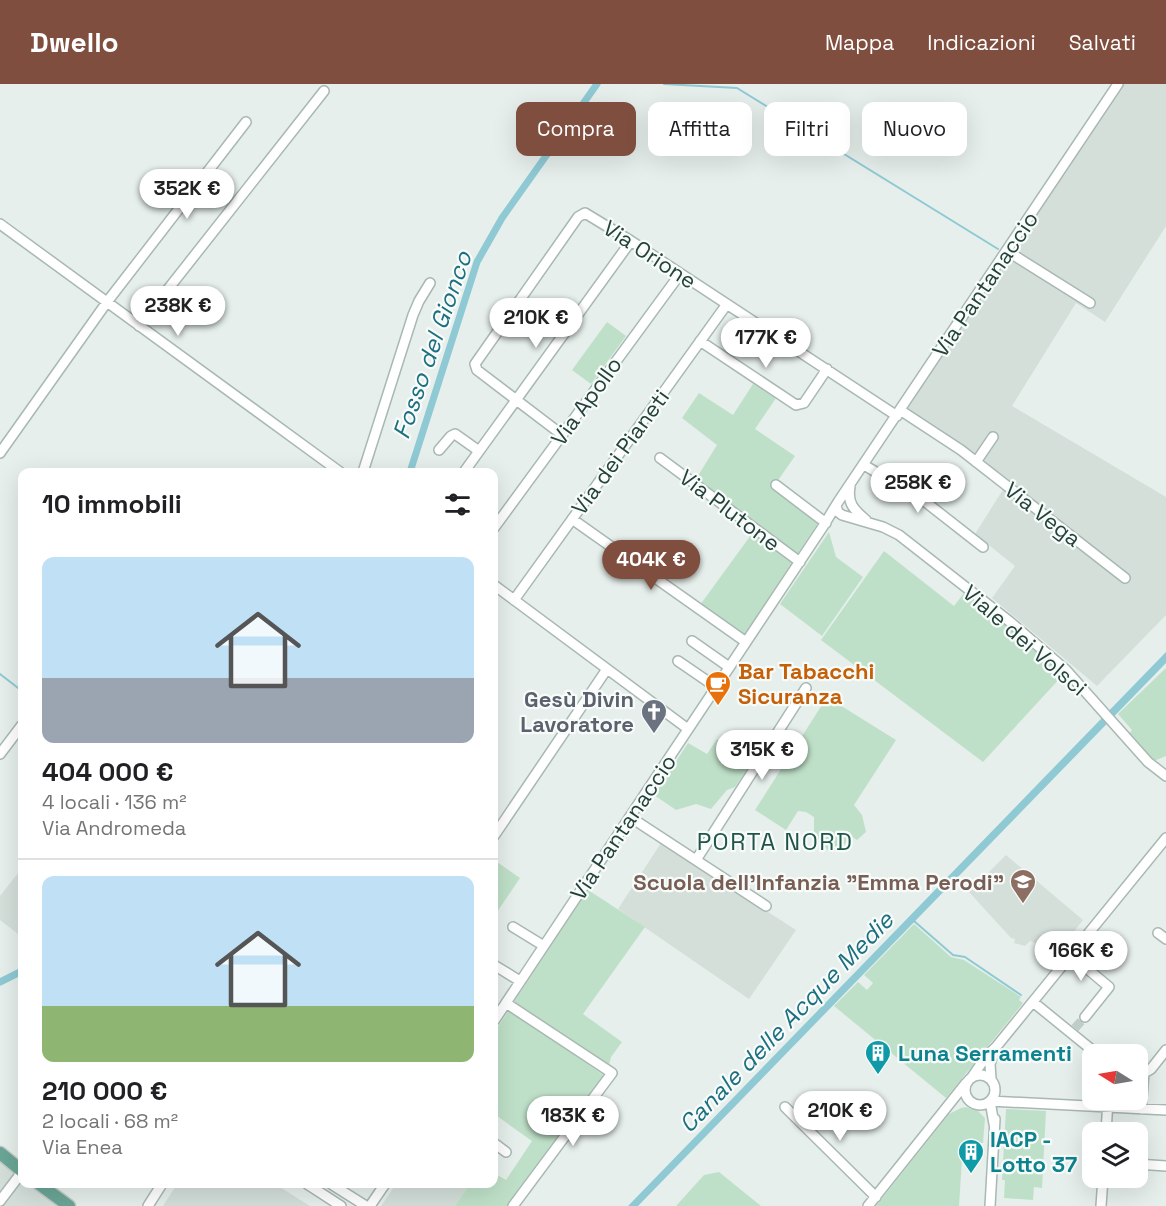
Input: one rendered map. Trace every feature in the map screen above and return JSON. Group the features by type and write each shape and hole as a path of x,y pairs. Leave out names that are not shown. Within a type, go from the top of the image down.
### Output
{"main road":[{"path":"0,1153 18,1168"},
{"path":"44,1188 69,1206"}],"street":[{"name":"Via Pantanaccio","path":"498,1015 826,523 843,507 851,485 864,465 1118,84"},
{"path":"139,326 324,91"},
{"path":"0,453 107,302 246,122"},
{"name":"Via Orione","path":"516,400 476,369 475,362 578,217 583,214 591,215 827,369 899,413"},
{"path":"0,224 334,468"},
{"path":"467,468 631,241"},
{"path":"1007,250 1090,303"},
{"name":"Via Apollo","path":"498,522 680,274"},
{"path":"364,468 412,317 430,284"},
{"name":"Via dei Pianeti","path":"514,600 727,304"},
{"path":"700,341 796,405 804,404 827,369"},
{"path":"516,400 561,434"},
{"name":"Via Vega","path":"899,413 961,450 1125,578"},
{"path":"440,450 455,434 479,451"},
{"path":"976,462 993,437"},
{"name":"Via Plutone","path":"660,458 800,562"},
{"path":"864,465 923,500 983,547"},
{"path":"776,485 826,523"},
{"name":"Viale dei Volsci","path":"843,507 869,522 894,532 1009,621 1071,674 1148,762 1166,776"},
{"path":"572,519 746,642"},
{"path":"498,588 688,729"},
{"path":"692,641 729,667"},
{"path":"678,661 716,687"},
{"path":"498,830 607,669"},
{"path":"696,860 806,688"},
{"path":"0,754 18,730"},
{"path":"630,817 766,906"},
{"path":"868,1206 1166,838"},
{"path":"513,927 544,946"},
{"path":"1071,955 1109,987 1085,1017"},
{"path":"498,967 520,981"},
{"path":"506,1002 612,1073 513,1206"},
{"path":"1033,1002 1073,1030 1087,1044"},
{"path":"994,1124 990,1101 994,1095 990,1064 996,1047"},
{"path":"1148,1071 1151,1070 1166,1050"},
{"path":"994,1124 988,1113 966,1097 965,1088 969,1080 980,1075 993,1084 1001,1096 1012,1102"},
{"path":"945,1111 959,1104 990,1101 1082,1103"},
{"path":"990,1206 994,1124 1001,1103"},
{"path":"785,1107 876,1197"},
{"path":"1148,1109 1166,1110"},
{"path":"498,1146 507,1152"},
{"path":"1148,1165 1166,1166"},
{"path":"0,1201 18,1176"},
{"path":"148,1206 159,1188"},
{"path":"313,1188 338,1205 344,1192"},
{"path":"338,1188 368,1206 380,1188"},
{"path":"1101,1206 1102,1188"}],"shaded area":[{"path":"1112,84 1166,84 1166,226 1105,322 1076,303 1012,406 1166,497 1166,615 1097,686 992,598 1015,566 975,534 1004,488 960,453 893,410"},
{"path":"661,843 796,930 749,999 618,909"},
{"name":"Scuola dell'Infanzia \"Emma Perodi\"","path":"1006,855 1083,920 1058,952 1030,941 1025,946 1014,943 1015,939 1011,938 969,892"},
{"path":"18,873 18,934 0,920 0,896"},
{"path":"0,1159 18,1173 18,1188 37,1188 61,1206 0,1206"},
{"path":"174,1188 281,1188 310,1206 163,1206"},
{"path":"393,1188 467,1188 455,1206 381,1206"}],"green space":[{"path":"607,322 626,336 591,384 572,370"},
{"path":"753,384 776,398 755,429 795,456 774,486 820,520 744,635 700,605 759,524 696,479 717,445 682,418 699,393 733,415"},
{"path":"829,532 836,557 863,577 822,636 780,604"},
{"path":"884,551 954,606 964,593 1063,675 983,762 821,640"},
{"path":"1166,668 1166,756 1154,761 1130,733 1132,730 1118,714"},
{"path":"827,697 896,740 854,805 862,815 866,832 857,840 849,835 845,844 831,853 814,838 814,817 806,812 798,811 786,830 755,810"},
{"path":"717,739 753,760 735,787 727,790 711,809 696,804 676,810 654,795 688,743 707,754"},
{"path":"498,863 520,878 498,911"},
{"path":"588,890 645,927 583,1014 622,1042 611,1057 609,1065 514,1002"},
{"path":"914,924 951,957 964,960 1021,997 1019,1000 1023,1003 946,1098 834,1006 858,982 867,990 873,983 864,975"},
{"path":"509,1010 605,1076 508,1206 455,1206 467,1188 498,1188 498,1175 506,1180 532,1141 498,1117 498,1027"},
{"path":"966,1107 978,1111 985,1118 983,1143 963,1143 959,1206 876,1206 949,1114"},
{"path":"1006,1109 1046,1111 1042,1188 1034,1187 1033,1200 1004,1198 1005,1180 1002,1180"},
{"path":"719,1172 761,1206 676,1206 704,1175"}],"water":[{"path":"1166,652 1166,663 638,1206 628,1206"}],"waterway":[{"name":"Fosso del Gionco","path":"411,468 477,262 502,218 597,84"},
{"path":"664,84 737,88 998,249"},
{"path":"0,674 18,688"},
{"path":"914,921 953,955 965,957 1021,995"},
{"name":"Fosso del Gionco","path":"0,982 18,973"}],"tunnel":[{"path":"1075,1028 1085,1017"}],"place":[{"name":"Bar Tabacchi Sicuranza","path":"718,707"},
{"name":"Gesù Divin Lavoratore","path":"654,735"},
{"name":"Scuola dell'Infanzia \"Emma Perodi\"","path":"1023,905"},
{"name":"Luna Serramenti","path":"878,1076"},
{"name":"IACP - Lotto 37","path":"971,1175"}],"district":[{"name":"PORTA NORD","path":"775,841"}],"water label":[{"name":"Canale delle Acque Medie","path":"786,1022"}]}
